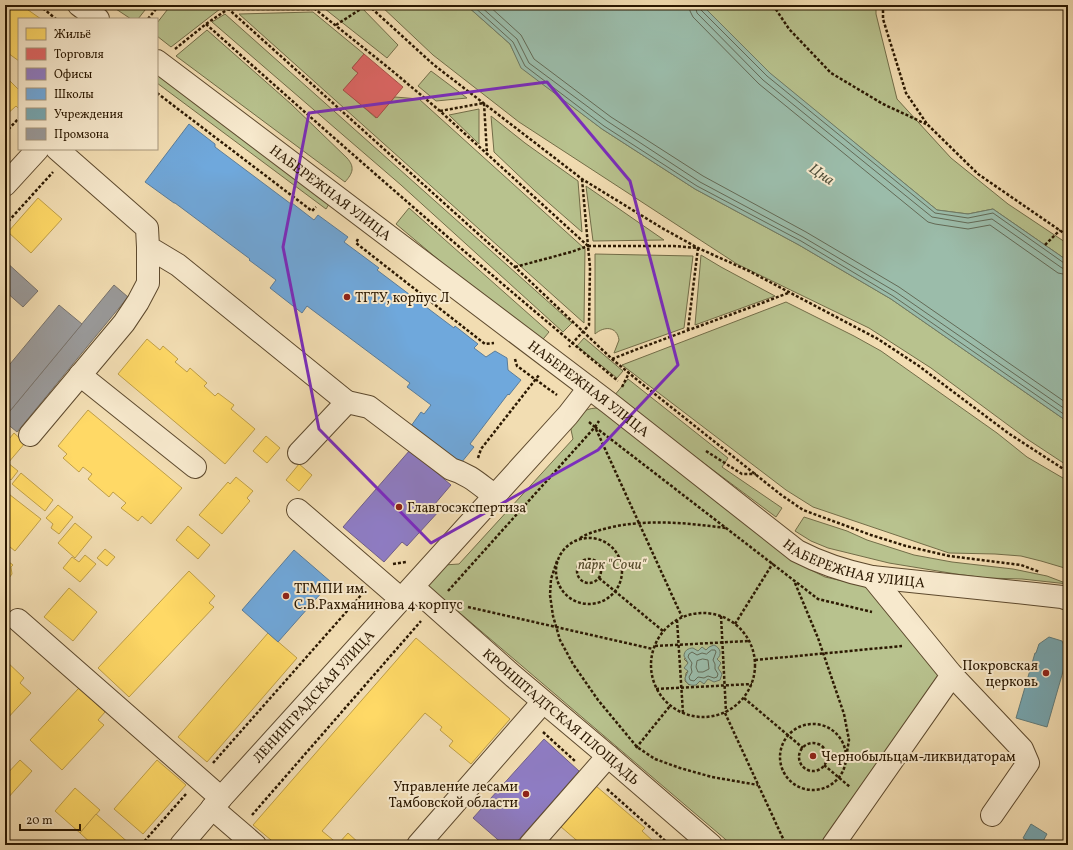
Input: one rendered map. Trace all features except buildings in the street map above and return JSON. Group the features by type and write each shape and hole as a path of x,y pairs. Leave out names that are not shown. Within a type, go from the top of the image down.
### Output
{"street":[{"path":"79,5 97,18"},
{"name":"НАБЕРЕЖНАЯ УЛИЦА","path":"158,61 609,403 797,551 818,562 846,572 872,577 1062,597 1068,599"},
{"path":"5,185 37,150"},
{"path":"30,435 124,323 138,302 148,283 147,228 62,153"},
{"path":"148,247 178,265 347,402 369,407 451,469 468,475 495,496"},
{"path":"80,375 195,467"},
{"name":"ЛЕНИНГРАДСКАЯ УЛИЦА","path":"181,845 217,803 574,409 589,388"},
{"path":"299,453 347,402"},
{"name":"КРОНШТАДТСКАЯ ПЛОЩАДЬ","path":"298,510 376,577 435,606 543,702 711,845"},
{"path":"872,577 952,675 1022,750 1028,763 992,815"},
{"path":"18,620 199,779 238,830 255,845"},
{"path":"833,845 952,675"},
{"path":"418,845 543,702"},
{"path":"530,845 615,762"}],"path":[{"path":"39,5 55,18"},
{"path":"149,18 159,5"},
{"path":"224,5 515,267 612,359 780,494 803,510 906,546 949,556 1021,565 1041,572"},
{"path":"310,5 313,9 336,25 440,111 588,246"},
{"path":"336,25 367,5 434,65 582,178 662,228 698,248 749,271 878,339 919,366 1008,433 1068,472"},
{"path":"773,5 789,29 831,73 883,104 926,124"},
{"path":"883,5 883,19 906,93 926,124 978,174 1068,236"},
{"path":"158,61 228,9 313,9"},
{"path":"206,24 356,158 623,385"},
{"path":"158,94 312,212 318,206"},
{"path":"440,111 484,103"},
{"path":"484,103 488,155"},
{"path":"5,133 18,119"},
{"path":"5,225 62,153"},
{"path":"582,178 590,267 588,325 584,332"},
{"path":"1045,245 1060,230"},
{"path":"360,237 356,242 485,344 495,343"},
{"path":"515,267 588,246 674,246 698,248"},
{"path":"688,329 698,248"},
{"path":"612,359 788,292"},
{"path":"510,355 515,359 517,366 535,378 595,427 682,617"},
{"path":"238,830 595,427 609,403 623,385 629,373"},
{"path":"468,475 481,449 535,378"},
{"path":"702,448 742,474 756,474"},
{"path":"726,528 673,522 639,523 590,532 563,549 557,561 551,580 550,595 553,616 560,640 573,664 598,700 637,747 655,759 680,768 712,777 758,785"},
{"path":"557,561 556,574 560,587 568,597 580,603 593,605 606,601 616,592 622,580 623,573 623,566 618,553 609,543 598,538 585,537 573,542"},
{"path":"735,624 786,542"},
{"path":"588,559 596,561 602,569 599,578 591,583 582,581 578,577 577,572 580,563 588,559"},
{"path":"141,845 388,564 408,561"},
{"path":"599,578 663,632"},
{"path":"794,581 824,654 844,714 849,740 846,752 846,766 840,778 830,787 817,791 803,790 792,784 783,773 779,760 781,747 788,735 797,727 809,724 821,724 832,730 842,739 846,752"},
{"path":"467,606 653,648 749,641"},
{"path":"693,613 707,613 721,616 735,624 743,631 749,641 755,656 756,669 752,684 744,698 726,713 712,717 699,718 683,714 663,700 656,689 651,675 650,661 653,648 669,625 682,617 693,613"},
{"path":"721,616 726,713 786,845"},
{"path":"678,620 683,714"},
{"path":"755,660 926,644"},
{"path":"656,689 752,684"},
{"path":"744,698 803,748"},
{"path":"615,762 637,747 670,706"},
{"path":"811,743 821,746 827,755 824,765 820,769 814,771 804,768 799,759 803,748 811,743"},
{"path":"824,765 865,799"}],"highlighted area":[{"path":"547,82 630,181 678,365 598,450 431,543 319,429 283,247 309,113"}],"green space":[{"path":"115,5 149,5 139,18 130,18 113,7"},
{"path":"171,5 217,5 220,9 171,47 158,37 158,22"},
{"path":"320,5 359,5 398,45 387,58"},
{"path":"380,5 466,5 510,44 522,68 602,129 695,189 799,245 891,299 1068,422 1068,466 1027,439 931,368 869,328 737,264 519,122 433,55"},
{"path":"702,5 876,5 876,14 897,99 951,158 1008,204 1068,244 1068,261 993,209 968,214 937,210 769,73"},
{"path":"313,12 364,54 352,68 358,73 344,90 376,118 395,97 419,99 585,249 584,323 239,14"},
{"path":"225,14 572,323 563,332 401,185 212,22"},
{"path":"207,30 291,104 350,161 352,170 350,176 345,182 176,56"},
{"path":"158,71 331,201 326,209 158,84"},
{"path":"431,71 467,98 436,101 418,86"},
{"path":"479,109 479,144 449,115"},
{"path":"491,116 525,143 578,181 582,232 534,190 494,152"},
{"path":"586,186 664,240 593,241"},
{"path":"409,208 549,332 539,344 396,224"},
{"path":"595,254 693,256 684,328 614,353 619,340 616,332 606,329 595,334"},
{"path":"701,255 721,267 775,296 695,325"},
{"path":"786,302 881,351 997,433 1027,457 1068,481 1068,569 1021,556 949,553 813,507 786,490 622,365"},
{"path":"584,338 623,371 617,378 577,346"},
{"path":"628,379 728,458 722,467 782,508 776,517 614,396"},
{"name":"парк \"Сочи\"","path":"591,409 602,409 714,500 793,561 825,577 865,586 943,674 823,845 732,845 427,585 444,565 459,564 573,439 570,425 578,415","holes":["706,650 718,668 689,685 685,681 686,673 688,671 688,663 684,659 698,652"]},
{"path":"804,517 914,555 952,562 1013,569 1047,576 1068,584 1022,579 986,578 956,574 889,563 828,548 811,541 795,531"}],"water":[{"name":"Цна","path":"466,5 702,5 770,73 937,210 968,214 993,209 1068,261 1068,422 891,299 799,245 695,189 602,129 521,68 510,44"},
{"path":"714,645 720,652 720,656 717,659 721,663 718,668 722,674 720,680 714,682 708,679 704,684 700,681 696,685 686,682 685,678 688,671 684,668 688,663 684,654 686,651 693,648 698,651 702,647 706,650"}],"place":[{"name":"ТГТУ, корпус Л","path":"347,297"},
{"name":"Главгосэкспертиза","path":"399,507"},
{"name":"ТГМПИ им. С.В.Рахманинова 4 корпус","path":"286,596"},
{"name":"Покровская церковь","path":"1046,673"},
{"name":"Чернобыльцам-ликвидаторам","path":"813,756"},
{"name":"Управление лесами Тамбовской области","path":"526,794"}]}
